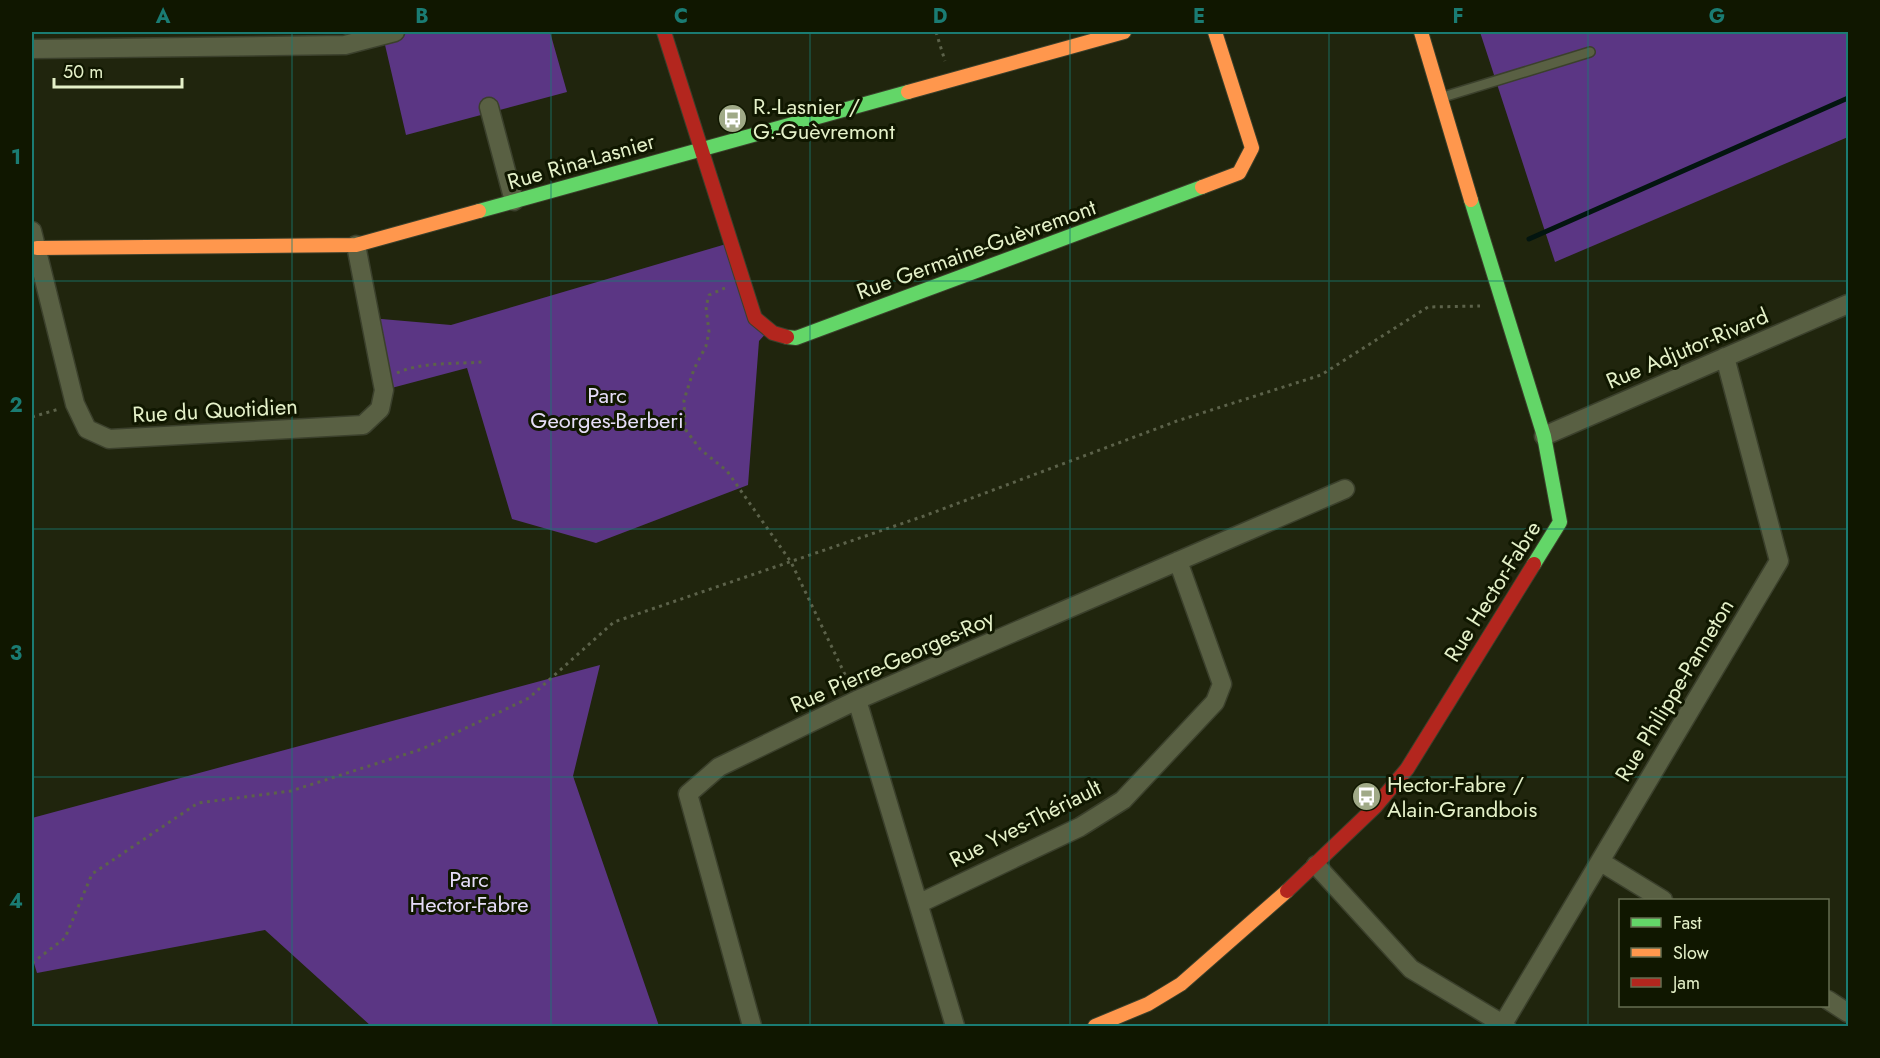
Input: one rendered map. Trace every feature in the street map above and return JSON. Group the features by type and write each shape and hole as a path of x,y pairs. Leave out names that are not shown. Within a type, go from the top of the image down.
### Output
{"street":[{"path":"32,49 345,45 395,32"},
{"name":"Rue Germaine-Guèvremont","path":"664,32 755,318 768,331 782,338 796,338 1239,173 1252,148 1215,32"},
{"name":"Rue Rina-Lasnier","path":"34,240 356,245 1124,32"},
{"name":"Rue Hector-Fabre","path":"1095,1026 1148,1004 1181,984 1316,865 1375,807 1407,769 1560,522 1544,436 1502,306 1421,32"},
{"path":"489,106 514,201"},
{"name":"Rue du Quotidien","path":"34,240 75,404 87,429 109,439 363,425 380,409 384,390 356,245"},
{"name":"Rue Adjutor-Rivard","path":"1544,436 1848,304"},
{"name":"Rue Philippe-Panneton","path":"1505,1025 1779,561 1725,357"},
{"name":"Rue Pierre-Georges-Roy","path":"752,1026 688,794 719,767 857,700 1345,489"},
{"name":"Rue Yves-Thériault","path":"920,903 1080,827 1123,800 1215,702 1222,684 1178,561"},
{"path":"857,700 920,903 955,1026"},
{"path":"1601,862 1661,899"},
{"path":"1316,865 1412,969 1505,1025"},
{"path":"1829,1001 1848,1013"}],"lane":[{"path":"1441,98 1590,52"}],"path":[{"path":"936,32 951,80"},
{"path":"743,279 709,295 706,307 709,332 706,346 694,369 684,400 685,429 699,449 727,471 791,562 857,700"},
{"path":"32,963 64,938 92,874 198,803 291,791 422,749 529,698 614,622 924,516 1176,421 1321,375 1428,308 1502,306"},
{"path":"382,380 404,369 427,364 439,366 483,362"},
{"path":"32,417 75,404"}],"green space":[{"path":"382,32 550,32 567,92 406,135"},
{"path":"1480,32 1848,32 1848,137 1555,262"},
{"name":"Parc Georges-Berberi","path":"733,242 768,331 759,341 748,485 596,543 512,519 467,368 384,390 370,318 451,325"},
{"name":"Parc Hector-Fabre","path":"600,665 573,776 659,1026 371,1026 265,930 37,973 32,957 32,818"}],"waterway":[{"path":"1529,239 1848,98"}],"traffic: fast":[{"path":"479,211 908,92"},
{"path":"787,337 796,338 1202,187"},
{"path":"1471,200 1544,436 1560,522 1534,564"}],"traffic: slow":[{"path":"908,92 1124,32"},
{"path":"1202,187 1239,173 1252,148 1215,32"},
{"path":"1421,32 1471,200"},
{"path":"37,248 356,245 479,211"},
{"path":"1095,1026 1148,1004 1181,984 1287,891"}],"traffic: jam":[{"path":"664,32 755,318 773,333 787,337"},
{"path":"1287,891 1375,807 1407,769 1534,564"}],"place":[{"name":"R.-Lasnier / G.-Guèvremont","path":"732,119"},
{"name":"Hector-Fabre / Alain-Grandbois","path":"1366,797"}]}
